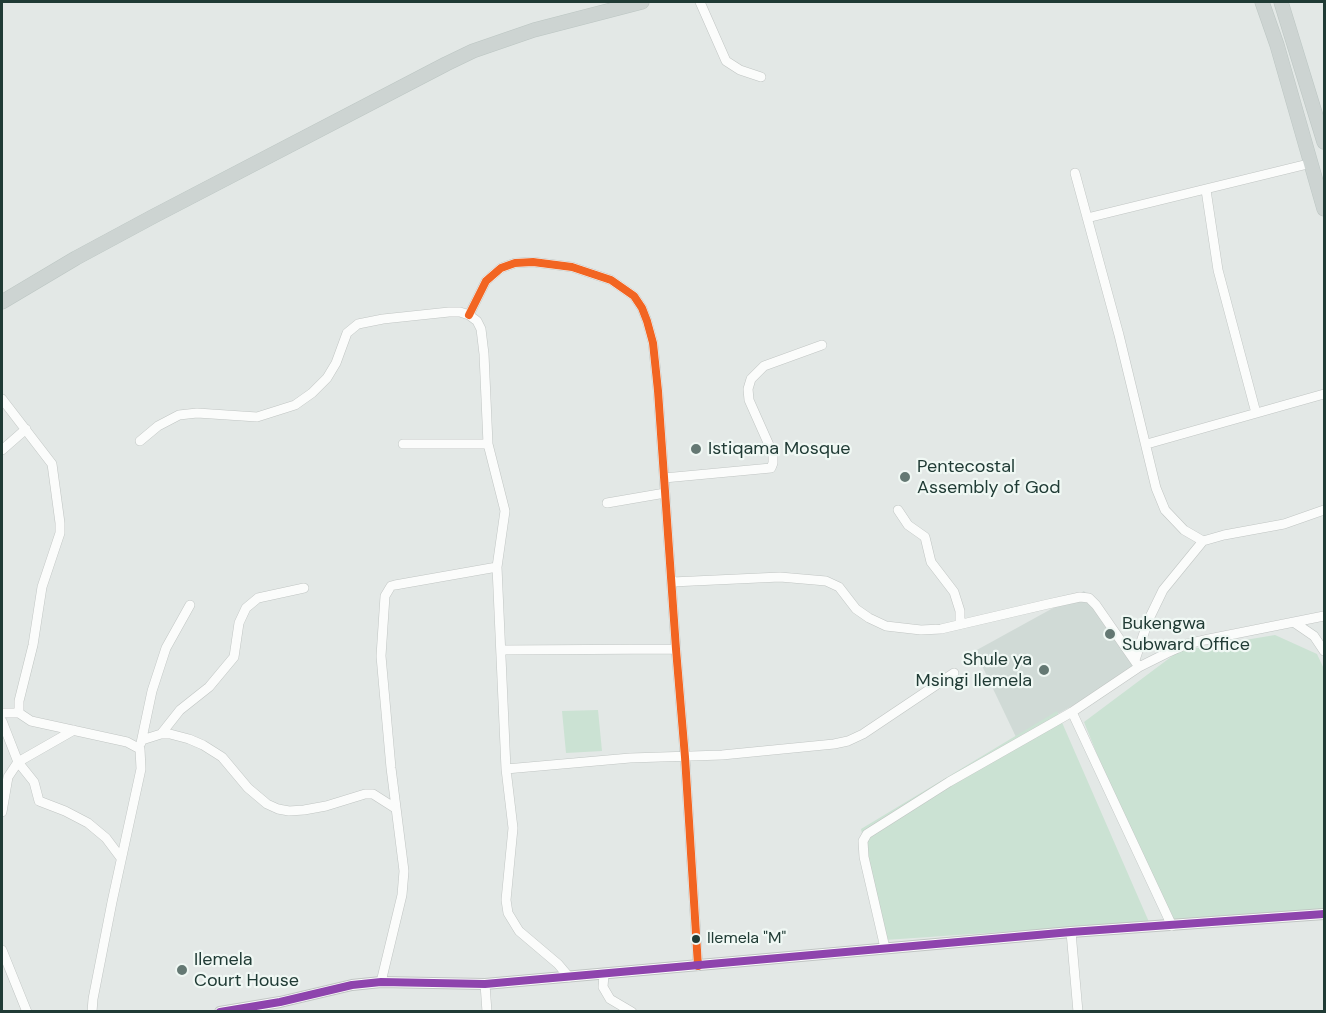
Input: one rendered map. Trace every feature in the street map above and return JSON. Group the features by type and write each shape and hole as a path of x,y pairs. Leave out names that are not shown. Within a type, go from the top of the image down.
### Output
{"main road":[{"path":"2,302 76,258 427,72 473,51 534,30 642,2"},
{"path":"1262,2 1324,209"},
{"path":"1281,2 1324,142"}],"street":[{"path":"700,2 726,61 740,70 761,77"},
{"path":"1087,218 1312,163"},
{"path":"1075,173 1147,444 1156,488 1165,510 1184,530 1203,541"},
{"path":"1206,190 1218,270 1256,413"},
{"path":"469,315 486,281 501,268 515,263 533,261 572,267 611,280 634,296 642,308 652,343 664,478 698,966"},
{"path":"140,441 158,426 179,415 197,413 257,417 295,405 327,378 336,363 347,333 358,324 449,312 460,312 477,321 481,329 484,354 488,444 505,511 497,567 506,769 513,828 506,900 508,913 519,931 569,976"},
{"path":"664,478 771,468 773,454 749,400 748,389 751,379 764,366 822,345"},
{"path":"1147,444 1324,394"},
{"path":"2,399 52,465 60,533 42,587 33,645 19,701 20,713"},
{"path":"2,450 26,429"},
{"path":"402,444 488,444"},
{"path":"607,503 665,494"},
{"path":"898,510 908,525 925,537 931,562 954,592 960,611 960,624"},
{"path":"1137,664 1148,621 1164,590 1203,541 1284,524 1324,510"},
{"path":"381,982 402,895 402,851 395,807 381,656 383,612 387,591 395,585 497,567"},
{"path":"672,582 770,578 826,581 838,587 856,609 869,618 886,626 921,630 941,629 1048,604 1082,597 1089,598 1092,599 1137,664"},
{"path":"2,713 20,713 31,721 141,745 161,734 180,710 199,697 234,657 239,623 246,608 258,598 304,588"},
{"path":"92,1011 121,858 141,769 141,745 152,692 166,648 190,605"},
{"path":"885,948 864,857 863,841 867,834 949,782 1072,712 1137,664 1186,644 1324,616"},
{"path":"1294,622 1314,636 1324,651"},
{"path":"501,650 676,649"},
{"path":"506,769 630,758 685,758 820,747 848,741 884,722 954,673"},
{"path":"1072,712 1172,926"},
{"path":"2,721 18,762 34,782 39,801 75,815 100,832 125,840"},
{"path":"2,812 8,777 18,762 74,730"},
{"path":"161,734 189,739 214,751 248,788 267,804 278,809 304,810 365,794 373,794 395,807"},
{"path":"100,832 121,858"},
{"path":"220,1011 381,982 485,984 1071,932 1324,914"},
{"path":"1071,932 1078,1011"},
{"path":"2,950 27,1011"},
{"path":"603,975 603,988 610,999 632,1011"},
{"path":"485,984 487,1011"}],"shaded area":[{"path":"1084,591 1139,669 1016,737 975,651"}],"green space":[{"path":"1275,635 1317,654 1324,669 1324,909 1166,925 1084,722 1179,651"},
{"path":"598,710 602,751 566,753 562,711"},
{"path":"1057,711 1149,922 885,940 861,829"}],"transit line":[{"path":"469,315 486,281 501,268 515,263 533,262 572,267 611,280 634,296 647,321 653,343 658,391 698,966"},
{"path":"220,1012 280,1002 352,985 381,982 485,984 1071,932 1324,914"}],"place":[{"name":"Istiqama Mosque","path":"696,449"},
{"name":"Pentecostal Assembly of God","path":"905,477"},
{"name":"Bukengwa Subward Office","path":"1110,634"},
{"name":"Shule ya Msingi Ilemela","path":"1044,670"},
{"name":"Ilemela \"M\"","path":"696,939"},
{"name":"Ilemela Court House","path":"182,970"}]}
